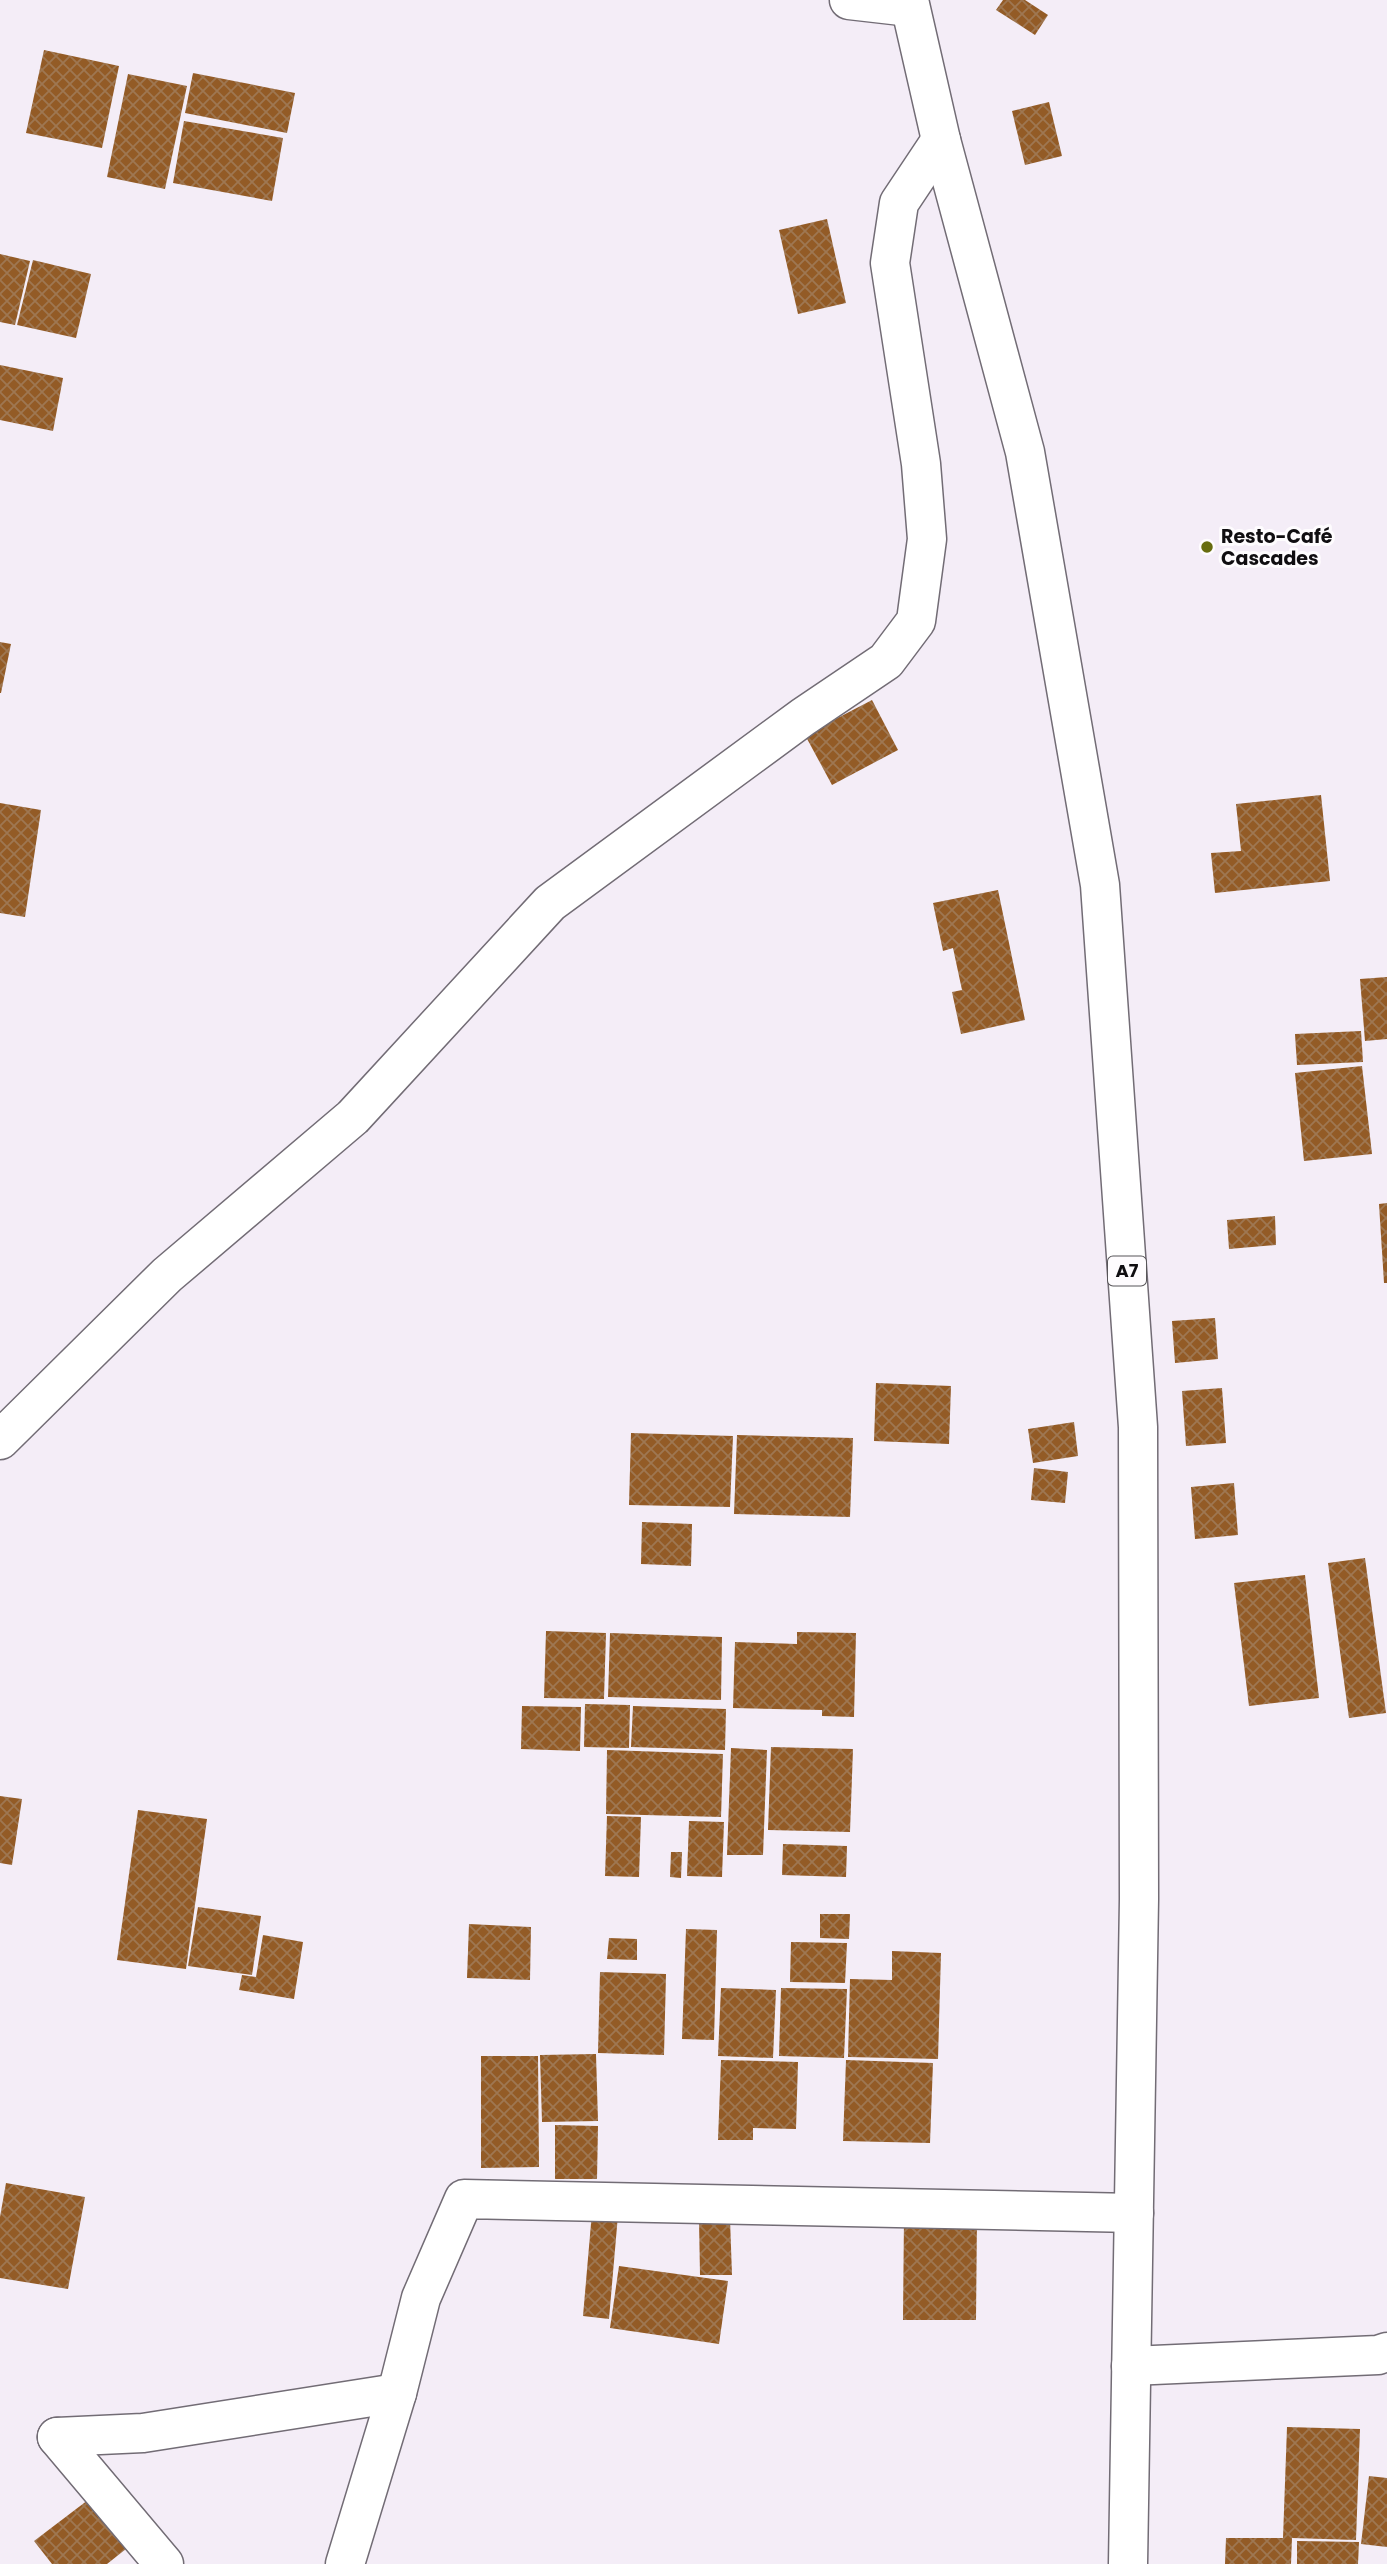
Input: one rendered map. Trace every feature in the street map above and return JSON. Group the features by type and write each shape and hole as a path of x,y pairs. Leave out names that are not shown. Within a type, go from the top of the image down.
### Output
{"street":[{"path":"849,0 914,2"},
{"name":"A7","path":"914,2 941,139 1025,452 1100,885 1138,1427 1139,1899 1128,2564"},
{"path":"0,1440 167,1275 353,1117 550,903 803,717 887,661 916,621 927,539 921,464 890,263 899,203 941,139"},
{"path":"345,2564 397,2393 421,2298 464,2199 1134,2213"},
{"path":"1131,2366 1378,2355 1387,2352"},
{"path":"164,2564 57,2437 143,2432 397,2393"}],"building":[{"path":"1003,0 1025,0 1048,15 1035,35 996,10"},
{"path":"44,50 119,66 102,148 26,133"},
{"path":"193,73 295,93 287,133 185,113"},
{"path":"128,74 187,86 165,189 107,177"},
{"path":"1049,102 1062,156 1025,165 1012,111"},
{"path":"184,121 283,138 272,201 173,183"},
{"path":"827,219 846,303 798,314 779,230"},
{"path":"0,254 30,261 15,325 0,322"},
{"path":"33,260 91,274 76,338 17,325"},
{"path":"0,365 63,378 53,431 0,420"},
{"path":"0,642 11,644 1,693 0,693"},
{"path":"872,700 898,750 832,785 805,735"},
{"path":"1321,795 1330,881 1215,893 1211,853 1241,851 1236,804"},
{"path":"0,803 41,810 25,917 0,913"},
{"path":"998,890 1025,1020 961,1034 952,992 962,990 953,948 943,951 933,903"},
{"path":"1387,977 1387,1039 1365,1041 1360,979"},
{"path":"1361,1031 1363,1062 1297,1065 1295,1034"},
{"path":"1362,1066 1372,1154 1304,1161 1295,1073"},
{"path":"1387,1203 1387,1283 1384,1283 1379,1204"},
{"path":"1275,1216 1276,1245 1229,1249 1227,1220"},
{"path":"1215,1318 1218,1359 1175,1363 1172,1321"},
{"path":"876,1383 951,1386 949,1444 874,1441"},
{"path":"1222,1388 1226,1443 1186,1446 1182,1391"},
{"path":"1074,1422 1078,1456 1033,1463 1028,1429"},
{"path":"631,1433 733,1436 730,1507 629,1505"},
{"path":"737,1435 853,1438 850,1517 734,1514"},
{"path":"1034,1468 1068,1472 1065,1503 1031,1500"},
{"path":"1234,1483 1238,1535 1195,1539 1191,1487"},
{"path":"642,1522 692,1524 691,1566 641,1564"},
{"path":"1365,1558 1386,1713 1349,1718 1328,1563"},
{"path":"1305,1575 1319,1698 1249,1706 1234,1583"},
{"path":"546,1631 606,1633 604,1699 544,1698"},
{"path":"797,1632 856,1633 854,1717 822,1716 822,1710 733,1708 735,1642 797,1644"},
{"path":"610,1633 722,1637 721,1700 608,1697"},
{"path":"585,1704 630,1705 629,1748 584,1747"},
{"path":"522,1706 581,1707 580,1751 521,1749"},
{"path":"633,1706 726,1709 725,1750 631,1747"},
{"path":"771,1747 853,1749 850,1832 768,1830"},
{"path":"731,1748 767,1750 763,1855 727,1855"},
{"path":"607,1750 723,1754 721,1817 606,1814"},
{"path":"0,1796 22,1799 12,1865 0,1863"},
{"path":"138,1810 207,1819 186,1969 117,1960"},
{"path":"607,1816 641,1817 639,1877 605,1876"},
{"path":"689,1821 724,1822 722,1877 687,1876"},
{"path":"783,1844 847,1846 846,1877 782,1875"},
{"path":"671,1852 682,1852 681,1878 670,1877"},
{"path":"198,1907 261,1916 252,1975 188,1966"},
{"path":"820,1914 850,1914 849,1939 820,1938"},
{"path":"469,1924 531,1927 530,1980 467,1978"},
{"path":"686,1929 717,1930 714,2040 682,2039"},
{"path":"263,1935 303,1942 294,1999 239,1990 242,1975 256,1977"},
{"path":"609,1938 637,1939 637,1960 607,1959"},
{"path":"791,1942 847,1943 845,1983 790,1982"},
{"path":"892,1951 941,1953 938,2059 848,2057 850,1979 892,1980"},
{"path":"600,1972 666,1974 664,2055 598,2053"},
{"path":"721,1988 776,1990 773,2058 718,2056"},
{"path":"781,1988 847,1989 844,2058 779,2056"},
{"path":"596,2054 598,2121 542,2122 540,2055"},
{"path":"481,2056 538,2056 539,2167 481,2168"},
{"path":"721,2060 798,2062 796,2129 753,2128 753,2140 718,2140"},
{"path":"846,2060 933,2063 930,2143 843,2141"},
{"path":"555,2125 598,2126 597,2179 555,2179"},
{"path":"6,2183 85,2197 68,2289 0,2278 0,2217"},
{"path":"592,2212 618,2215 609,2319 583,2316"},
{"path":"904,2216 977,2216 976,2320 903,2320"},
{"path":"730,2219 732,2275 700,2275 699,2220"},
{"path":"619,2266 728,2281 719,2344 610,2328"},
{"path":"1287,2427 1360,2429 1356,2540 1292,2538 1291,2564 1225,2564 1226,2538 1283,2538"},
{"path":"1369,2476 1387,2478 1387,2547 1361,2544"},
{"path":"88,2500 126,2549 107,2564 52,2564 34,2541"},
{"path":"1297,2541 1359,2542 1358,2564 1297,2564"}],"place":[{"name":"Resto-Café Cascades","path":"1207,547"}]}
